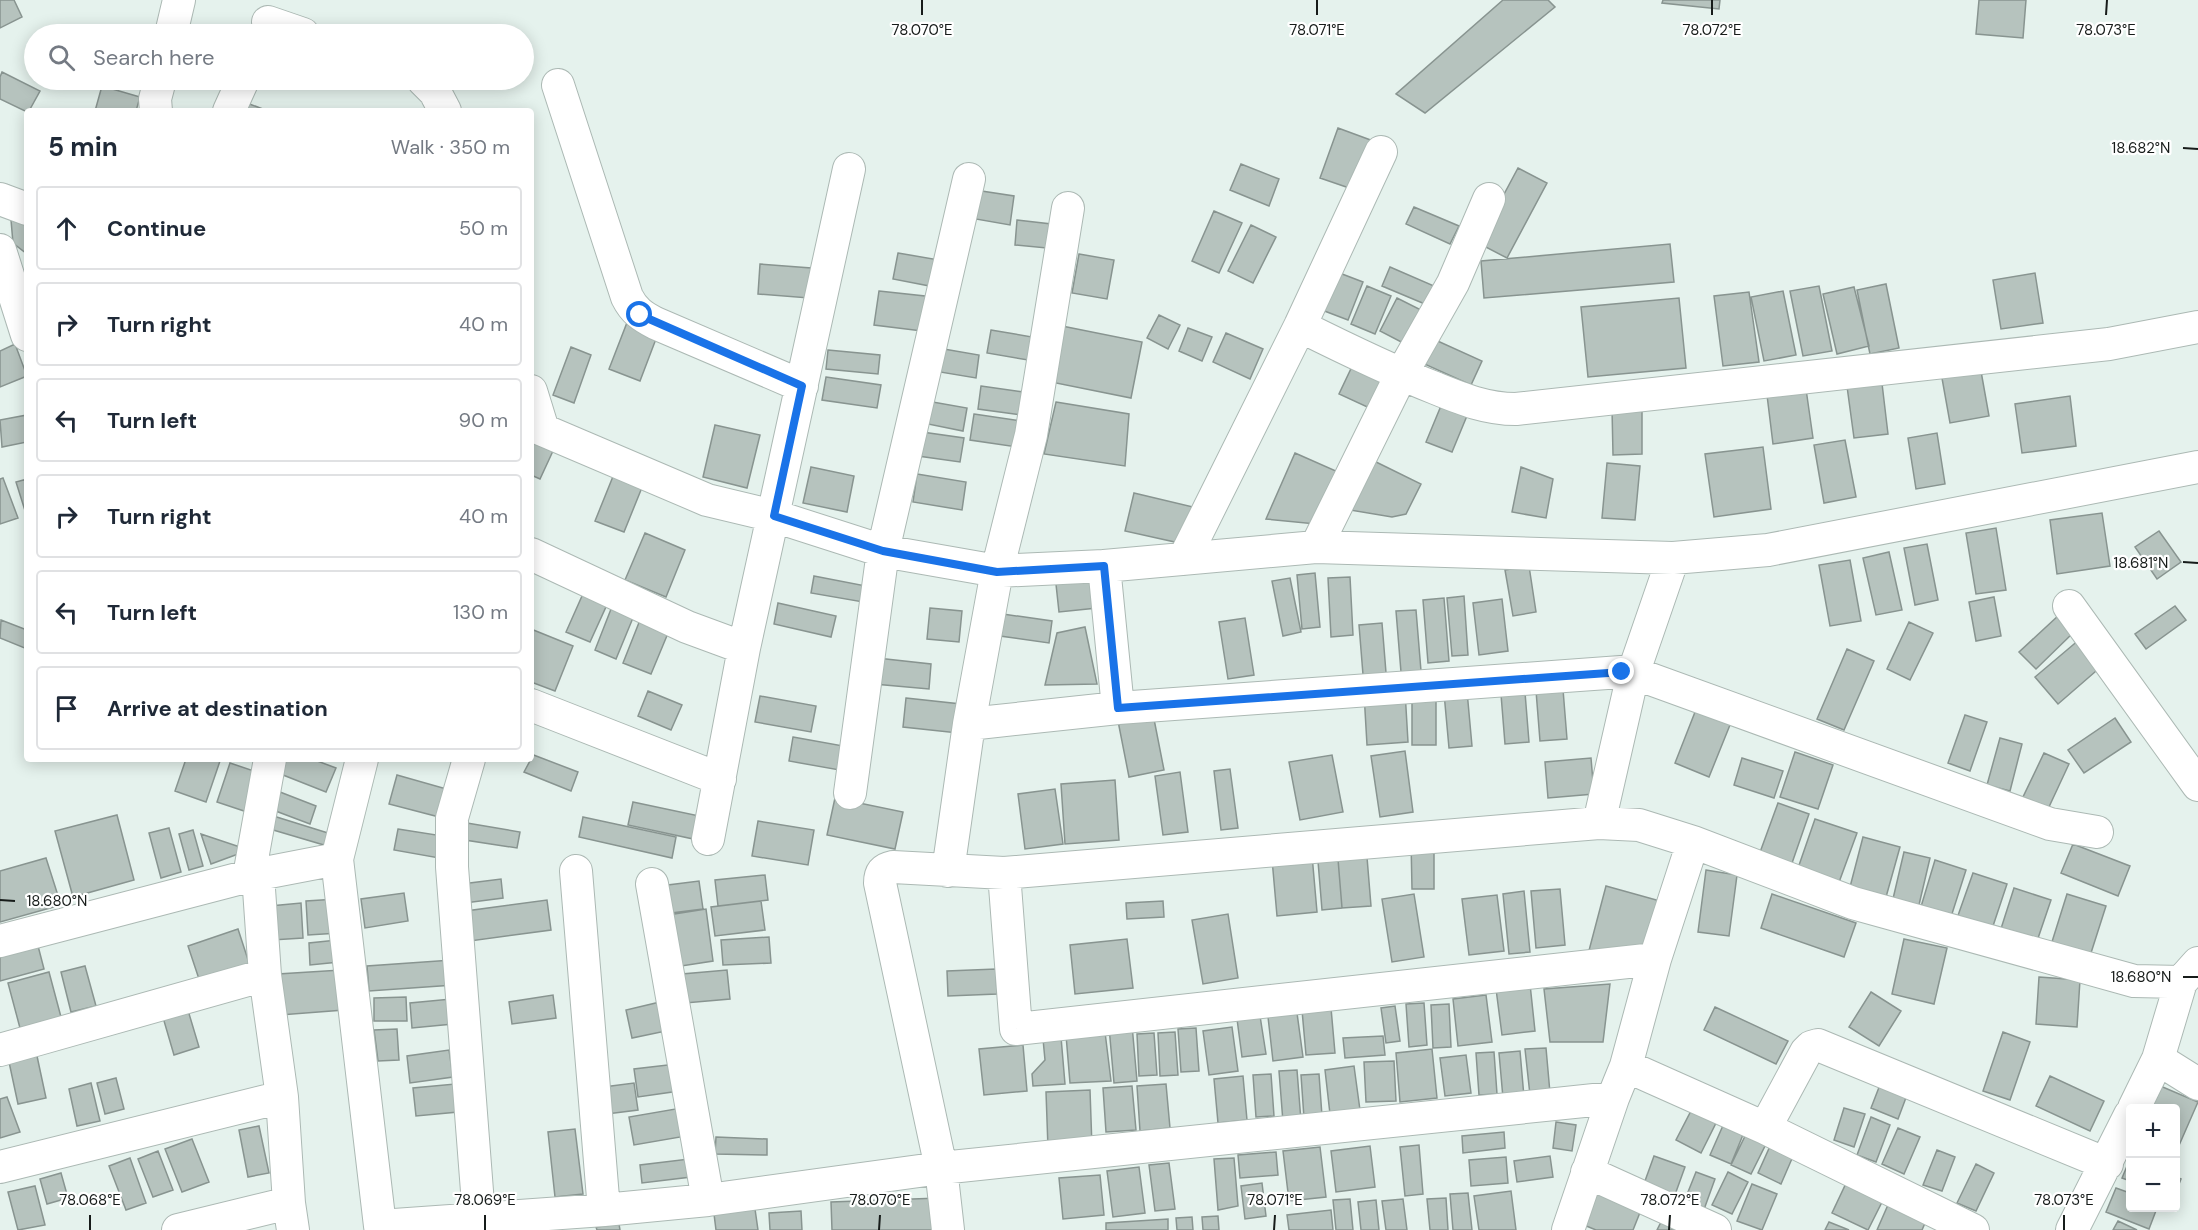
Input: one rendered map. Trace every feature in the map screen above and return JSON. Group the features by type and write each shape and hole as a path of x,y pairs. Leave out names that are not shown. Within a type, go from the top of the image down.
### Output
{"street":[{"path":"173,24 179,0"},
{"path":"558,85 627,297 633,308 640,315 655,323 802,386"},
{"path":"156,108 157,90"},
{"path":"230,108 238,90"},
{"path":"433,90 443,108"},
{"path":"1184,559 1299,326 1381,152"},
{"path":"708,839 744,648 849,169"},
{"path":"850,792 883,551 969,179"},
{"path":"0,199 24,208"},
{"path":"1316,547 1401,375 1454,283 1489,199"},
{"path":"948,871 969,724 997,572 1031,435 1068,208"},
{"path":"0,250 24,326"},
{"path":"1299,326 1401,375 1496,409 1516,409 2109,344 2198,327"},
{"path":"534,409 537,427 707,500 774,516 883,551 997,572 1104,566 1316,547 1673,558 1768,549 2198,467"},
{"path":"534,555 687,627 744,648"},
{"path":"1599,823 1633,674 1673,558"},
{"path":"1104,566 1118,708"},
{"path":"2069,606 2198,785"},
{"path":"969,724 1118,708 1611,672 1633,674 2050,824 2097,832"},
{"path":"534,706 720,779"},
{"path":"178,1230 291,1216 282,1097 254,875 270,762"},
{"path":"361,762 337,859 368,1228 479,1225 708,1200 941,1168 1613,1098"},
{"path":"468,762 452,818 452,867 479,1225"},
{"path":"948,1230 941,1168 880,883 882,872 892,867 1004,873 1599,823 1639,825 1693,842 1853,903 2134,981 2189,973 2158,1059 2136,1104"},
{"path":"1568,1230 1626,1066 1655,959 1693,842"},
{"path":"0,941 254,875 337,859"},
{"path":"576,871 604,1210"},
{"path":"1004,873 1016,1029 1655,959"},
{"path":"652,884 708,1200"},
{"path":"0,1050 265,975"},
{"path":"1765,1128 1806,1052 1818,1045 2107,1164"},
{"path":"2158,1059 2198,1084"},
{"path":"1626,1066 1765,1128 1973,1230"},
{"path":"0,1167 282,1097"},
{"path":"2072,1230 2126,1124"},
{"path":"1587,1172 1715,1230"}],"building":[{"path":"0,0 14,0 22,17 0,28"},
{"path":"1503,0 1548,0 1555,7 1425,113 1396,94"},
{"path":"1663,0 1720,0 1719,9 1662,3"},
{"path":"1979,0 2026,0 2023,38 1976,34"},
{"path":"2,72 24,83 24,90 40,91 31,108 24,108 24,111 0,99"},
{"path":"101,90 116,90 140,97 137,108 96,108"},
{"path":"247,103 260,108 245,108"},
{"path":"1338,128 1376,142 1358,191 1320,178"},
{"path":"1241,164 1279,179 1269,206 1230,190"},
{"path":"1518,168 1547,183 1507,258 1478,243"},
{"path":"8,185 24,193 24,252 13,243"},
{"path":"975,190 1014,196 1010,225 970,218"},
{"path":"1414,207 1459,226 1450,244 1406,224"},
{"path":"1214,211 1242,223 1219,273 1192,261"},
{"path":"1017,220 1060,225 1057,249 1015,245"},
{"path":"1251,225 1276,237 1253,283 1228,271"},
{"path":"1670,244 1674,282 1484,298 1481,261"},
{"path":"898,253 945,261 940,288 893,279"},
{"path":"1079,254 1114,260 1107,299 1072,293"},
{"path":"760,264 811,268 809,298 758,294"},
{"path":"1390,267 1441,289 1432,307 1382,286"},
{"path":"1329,269 1363,282 1348,320 1314,307"},
{"path":"2035,273 2043,323 2001,329 1993,280"},
{"path":"1886,284 1899,348 1870,354 1857,290"},
{"path":"1367,286 1391,296 1375,334 1351,324"},
{"path":"1819,286 1832,351 1803,356 1790,291"},
{"path":"1854,287 1869,346 1837,354 1823,294"},
{"path":"879,291 934,297 930,332 874,325"},
{"path":"1783,291 1796,355 1764,361 1751,297"},
{"path":"1749,292 1759,362 1723,366 1714,296"},
{"path":"1397,298 1425,312 1407,345 1380,331"},
{"path":"1679,298 1686,368 1588,377 1581,307"},
{"path":"1159,315 1180,325 1168,349 1147,338"},
{"path":"628,320 659,331 640,381 609,369"},
{"path":"1062,326 1142,342 1131,398 1051,382"},
{"path":"1188,328 1212,337 1202,361 1179,351"},
{"path":"991,330 1038,338 1034,361 987,353"},
{"path":"1226,333 1263,349 1250,379 1213,362"},
{"path":"1431,338 1482,361 1471,385 1420,362"},
{"path":"15,344 24,368 24,377 0,387 0,351"},
{"path":"571,347 591,355 574,403 553,395"},
{"path":"938,348 979,355 976,378 934,371"},
{"path":"828,350 880,355 878,374 826,369"},
{"path":"1357,356 1393,373 1376,411 1339,394"},
{"path":"1979,360 1989,416 1950,423 1940,367"},
{"path":"1881,375 1888,434 1854,438 1846,379"},
{"path":"826,377 881,385 877,408 822,400"},
{"path":"1805,382 1813,438 1773,444 1766,387"},
{"path":"981,386 1031,393 1028,416 978,409"},
{"path":"2070,396 2076,446 2022,453 2015,404"},
{"path":"927,401 967,408 963,431 923,423"},
{"path":"1443,401 1469,411 1452,452 1426,442"},
{"path":"1056,402 1129,414 1125,466 1044,454"},
{"path":"1612,408 1642,408 1642,454 1613,455"},
{"path":"974,414 1021,421 1017,447 970,440"},
{"path":"24,416 24,443 2,447 0,420"},
{"path":"715,425 760,435 747,488 703,477"},
{"path":"915,431 964,438 960,462 911,455"},
{"path":"1937,433 1945,484 1916,489 1908,438"},
{"path":"559,438 540,479 534,476 534,440"},
{"path":"1845,440 1856,497 1824,503 1814,445"},
{"path":"1763,447 1771,509 1714,517 1705,454"},
{"path":"1295,453 1345,475 1316,524 1266,519"},
{"path":"1370,459 1421,484 1406,514 1392,517 1344,509"},
{"path":"1607,463 1640,466 1635,520 1602,518"},
{"path":"811,467 854,476 847,512 803,503"},
{"path":"1521,467 1553,479 1546,518 1512,512"},
{"path":"614,474 643,485 624,532 595,521"},
{"path":"917,474 966,482 962,510 913,502"},
{"path":"3,478 18,518 0,524 0,479"},
{"path":"24,480 24,507 16,482"},
{"path":"1134,493 1193,507 1184,544 1125,531"},
{"path":"2102,513 2110,566 2057,574 2050,520"},
{"path":"1996,528 2006,590 1976,594 1966,533"},
{"path":"2159,531 2181,562 2157,579 2135,547"},
{"path":"645,533 685,550 666,597 625,580"},
{"path":"1927,544 1938,600 1915,605 1904,548"},
{"path":"1889,552 1902,610 1876,615 1863,558"},
{"path":"1850,560 1861,621 1830,626 1819,565"},
{"path":"1529,566 1536,612 1513,616 1505,570"},
{"path":"1094,572 1097,608 1059,612 1055,575"},
{"path":"1315,573 1320,627 1302,629 1297,575"},
{"path":"814,576 866,586 863,602 811,593"},
{"path":"1350,577 1353,635 1331,637 1328,578"},
{"path":"1290,578 1301,632 1283,636 1272,581"},
{"path":"586,587 610,598 590,642 566,632"},
{"path":"1464,596 1468,655 1452,656 1447,598"},
{"path":"1994,597 2001,636 1976,641 1969,602"},
{"path":"1444,598 1449,661 1428,663 1423,600"},
{"path":"1502,599 1508,651 1479,655 1473,603"},
{"path":"778,603 836,616 831,637 774,624"},
{"path":"613,604 635,613 616,659 595,650"},
{"path":"2175,606 2186,620 2146,649 2135,634"},
{"path":"930,608 962,611 959,642 927,639"},
{"path":"1416,610 1421,671 1401,672 1396,611"},
{"path":"996,613 1052,621 1049,643 993,635"},
{"path":"642,615 671,626 651,674 623,663"},
{"path":"2059,615 2075,631 2036,669 2019,652"},
{"path":"1245,618 1254,675 1228,679 1219,622"},
{"path":"1,620 24,629 24,648 0,638"},
{"path":"1909,622 1933,633 1910,680 1887,669"},
{"path":"1382,623 1387,685 1364,687 1359,625"},
{"path":"1085,627 1097,684 1045,685 1057,633"},
{"path":"534,630 573,646 555,691 534,683"},
{"path":"2080,639 2103,665 2058,704 2035,677"},
{"path":"1847,649 1874,661 1844,730 1817,719"},
{"path":"877,658 931,664 929,689 874,684"},
{"path":"1562,677 1567,739 1540,741 1535,678"},
{"path":"1524,680 1529,742 1505,744 1500,682"},
{"path":"1436,690 1436,745 1412,745 1412,691"},
{"path":"648,691 682,705 671,730 638,716"},
{"path":"1405,691 1408,742 1367,745 1364,693"},
{"path":"1467,691 1472,746 1449,748 1444,693"},
{"path":"760,696 816,706 811,732 755,722"},
{"path":"906,698 961,704 958,733 903,727"},
{"path":"1697,707 1732,720 1709,777 1675,763"},
{"path":"1153,714 1164,770 1129,777 1118,721"},
{"path":"1965,715 1987,722 1970,771 1948,763"},
{"path":"2115,718 2131,742 2084,773 2068,750"},
{"path":"793,737 849,747 845,771 789,761"},
{"path":"2000,738 2022,744 2010,791 1987,785"},
{"path":"1405,751 1413,812 1380,817 1371,756"},
{"path":"1795,752 1833,765 1818,809 1780,797"},
{"path":"2044,753 2069,764 2048,809 2023,797"},
{"path":"534,755 578,772 571,791 524,772 529,762 534,762"},
{"path":"1332,755 1343,812 1300,820 1289,762"},
{"path":"1591,758 1594,794 1548,798 1545,762"},
{"path":"1742,758 1783,771 1774,798 1734,785"},
{"path":"185,762 220,762 206,802 175,791"},
{"path":"282,762 320,762 336,768 326,792 278,773"},
{"path":"230,763 260,773 247,812 217,802"},
{"path":"1230,769 1238,828 1221,830 1214,771"},
{"path":"1180,772 1188,832 1163,835 1155,776"},
{"path":"397,775 450,790 443,818 389,804"},
{"path":"1115,780 1119,840 1065,844 1061,784"},
{"path":"1055,789 1063,844 1025,849 1018,794"},
{"path":"280,792 316,806 310,824 273,810"},
{"path":"835,798 903,812 895,849 827,835"},
{"path":"633,802 704,817 698,840 628,825"},
{"path":"1778,803 1809,814 1791,866 1759,855"},
{"path":"267,814 328,833 324,845 263,827"},
{"path":"117,815 134,880 73,897 55,831"},
{"path":"583,817 676,837 672,858 579,837"},
{"path":"1815,819 1857,833 1838,885 1797,871"},
{"path":"758,821 814,830 808,865 752,856"},
{"path":"467,823 520,832 517,848 465,840"},
{"path":"169,828 181,872 161,878 149,833"},
{"path":"398,829 443,836 439,858 394,850"},
{"path":"193,830 203,866 189,870 179,834"},
{"path":"201,834 249,850 211,864"},
{"path":"1863,837 1900,847 1886,897 1850,887"},
{"path":"1411,841 1434,841 1434,889 1412,889"},
{"path":"2073,844 2130,866 2118,896 2061,873"},
{"path":"1366,845 1371,906 1342,908 1337,847"},
{"path":"1337,847 1342,908 1322,910 1317,849"},
{"path":"1904,852 1930,858 1918,909 1892,903"},
{"path":"1312,855 1317,912 1277,916 1272,859"},
{"path":"46,858 61,905 0,922 0,871"},
{"path":"1935,860 1966,870 1950,920 1920,910"},
{"path":"1706,870 1737,875 1729,936 1698,932"},
{"path":"1973,873 2007,884 1990,935 1955,924"},
{"path":"765,875 768,900 718,906 715,880"},
{"path":"501,879 503,898 465,903 462,884"},
{"path":"699,881 703,909 663,914 660,886"},
{"path":"1606,886 1660,901 1645,949 1587,958"},
{"path":"2014,888 2051,900 2034,950 1998,938"},
{"path":"1560,889 1565,945 1536,948 1531,891"},
{"path":"1524,891 1530,952 1509,954 1503,894"},
{"path":"404,893 408,921 365,928 361,899"},
{"path":"1414,894 1424,957 1392,962 1382,899"},
{"path":"1772,894 1856,923 1844,957 1761,928"},
{"path":"2067,894 2106,906 2090,956 2051,945"},
{"path":"1497,895 1504,951 1469,955 1462,899"},
{"path":"337,899 339,933 308,935 306,901"},
{"path":"547,900 551,930 470,941 466,911"},
{"path":"761,901 765,930 715,936 711,907"},
{"path":"1163,901 1164,917 1127,919 1126,903"},
{"path":"301,903 303,938 272,940 270,906"},
{"path":"706,909 713,961 675,967 668,915"},
{"path":"1228,914 1238,978 1203,984 1192,920"},
{"path":"238,929 251,969 201,985 188,946"},
{"path":"769,937 771,963 723,965 721,940"},
{"path":"1127,939 1133,988 1075,994 1070,945"},
{"path":"1904,939 1947,948 1934,1004 1892,994"},
{"path":"337,940 339,962 310,965 309,943"},
{"path":"37,942 44,969 0,981 0,953"},
{"path":"452,960 454,985 369,991 367,966"},
{"path":"85,966 96,1006 71,1012 61,972"},
{"path":"996,969 997,994 948,996 947,971"},
{"path":"341,970 344,1010 280,1015 278,974"},
{"path":"727,970 730,999 685,1003 682,974"},
{"path":"49,972 61,1017 20,1028 8,983"},
{"path":"2039,977 2080,980 2077,1027 2036,1024"},
{"path":"1530,984 1535,1031 1502,1035 1496,989"},
{"path":"1610,984 1603,1042 1550,1042 1544,989"},
{"path":"1871,992 1901,1011 1879,1046 1849,1027"},
{"path":"553,995 556,1018 512,1024 509,1002"},
{"path":"1486,995 1492,1042 1458,1046 1453,999"},
{"path":"406,997 407,1021 374,1021 374,998"},
{"path":"451,999 453,1024 412,1028 410,1003"},
{"path":"660,1002 666,1031 632,1038 626,1010"},
{"path":"1424,1003 1427,1045 1409,1047 1406,1004"},
{"path":"1449,1004 1451,1047 1433,1048 1431,1005"},
{"path":"1395,1006 1400,1041 1386,1043 1381,1008"},
{"path":"187,1007 199,1047 174,1055 162,1014"},
{"path":"1715,1007 1788,1041 1776,1064 1704,1030"},
{"path":"1331,1008 1335,1053 1306,1055 1302,1010"},
{"path":"1297,1013 1303,1057 1273,1061 1268,1017"},
{"path":"1260,1016 1266,1054 1242,1057 1237,1019"},
{"path":"1132,1025 1137,1081 1114,1083 1109,1027"},
{"path":"1232,1027 1238,1071 1209,1075 1203,1031"},
{"path":"1196,1028 1199,1071 1181,1072 1178,1029"},
{"path":"397,1029 399,1060 378,1061 374,1030"},
{"path":"1105,1032 1111,1081 1070,1083 1066,1035"},
{"path":"1175,1032 1178,1075 1160,1076 1158,1033"},
{"path":"2003,1032 2030,1042 2010,1100 1983,1091"},
{"path":"1154,1033 1157,1075 1139,1076 1137,1034"},
{"path":"1383,1036 1385,1055 1345,1058 1343,1038"},
{"path":"1061,1037 1065,1084 1033,1086 1032,1074 1045,1060 1043,1039"},
{"path":"1023,1045 1027,1091 984,1095 979,1049"},
{"path":"1546,1048 1550,1093 1530,1095 1525,1049"},
{"path":"1432,1049 1437,1098 1400,1102 1396,1053"},
{"path":"449,1050 453,1077 410,1083 407,1056"},
{"path":"1520,1051 1524,1097 1503,1098 1499,1053"},
{"path":"1494,1052 1497,1094 1479,1095 1476,1053"},
{"path":"1466,1055 1471,1093 1445,1096 1440,1058"},
{"path":"37,1056 46,1098 18,1104 9,1062"},
{"path":"1394,1061 1396,1101 1366,1102 1364,1062"},
{"path":"676,1064 679,1091 638,1097 634,1069"},
{"path":"1354,1066 1360,1110 1330,1114 1325,1070"},
{"path":"1297,1070 1301,1121 1283,1122 1279,1071"},
{"path":"1271,1074 1274,1116 1256,1117 1253,1075"},
{"path":"1319,1074 1322,1116 1304,1118 1301,1075"},
{"path":"1243,1076 1247,1120 1218,1123 1214,1079"},
{"path":"2050,1076 2104,1101 2090,1131 2036,1106"},
{"path":"1883,1077 1910,1087 1898,1119 1871,1108"},
{"path":"116,1078 124,1109 105,1114 97,1083"},
{"path":"91,1083 100,1121 77,1126 69,1089"},
{"path":"634,1083 638,1110 599,1115 596,1088"},
{"path":"455,1084 458,1112 416,1116 413,1088"},
{"path":"1166,1084 1170,1128 1140,1131 1137,1086"},
{"path":"2158,1085 2198,1102 2180,1143 2180,1104 2149,1104"},
{"path":"1132,1086 1136,1130 1106,1132 1103,1088"},
{"path":"1090,1090 1092,1147 1048,1148 1046,1092"},
{"path":"7,1097 20,1132 0,1138 0,1099"},
{"path":"687,1107 692,1135 634,1145 629,1117"},
{"path":"1693,1107 1718,1119 1701,1153 1676,1140"},
{"path":"1844,1108 1865,1114 1854,1147 1834,1140"},
{"path":"1871,1117 1890,1125 1876,1162 1857,1155"},
{"path":"1725,1121 1745,1130 1731,1164 1710,1155"},
{"path":"1556,1122 1576,1125 1572,1151 1553,1148"},
{"path":"259,1126 269,1173 248,1177 239,1130"},
{"path":"1898,1128 1920,1137 1904,1174 1882,1164"},
{"path":"575,1129 583,1194 555,1197 548,1132"},
{"path":"1748,1130 1768,1140 1751,1174 1731,1165"},
{"path":"1504,1132 1505,1148 1463,1153 1462,1136"},
{"path":"716,1137 767,1139 767,1155 715,1154"},
{"path":"192,1139 209,1182 182,1192 165,1149"},
{"path":"1771,1144 1794,1154 1781,1184 1758,1173"},
{"path":"1419,1145 1423,1194 1405,1196 1400,1147"},
{"path":"1370,1146 1375,1187 1336,1192 1331,1151"},
{"path":"1320,1147 1326,1197 1289,1201 1283,1151"},
{"path":"1937,1150 1955,1157 1942,1191 1923,1185"},
{"path":"158,1151 173,1190 153,1197 138,1159"},
{"path":"1276,1152 1278,1175 1240,1178 1238,1155"},
{"path":"1550,1156 1553,1177 1517,1182 1514,1161"},
{"path":"1654,1156 1685,1167 1672,1203 1641,1192"},
{"path":"1506,1157 1508,1183 1471,1186 1469,1160"},
{"path":"130,1158 146,1203 126,1210 109,1166"},
{"path":"1234,1158 1238,1206 1218,1210 1214,1159"},
{"path":"689,1159 691,1177 642,1183 640,1165"},
{"path":"1169,1163 1175,1209 1155,1211 1149,1165"},
{"path":"1976,1164 1994,1173 1976,1211 1957,1203"},
{"path":"1139,1167 1145,1213 1113,1217 1107,1171"},
{"path":"1696,1172 1715,1179 1702,1215 1682,1207"},
{"path":"1728,1172 1748,1182 1732,1214 1712,1205"},
{"path":"61,1173 68,1198 47,1204 40,1179"},
{"path":"1100,1175 1104,1215 1063,1219 1059,1178"},
{"path":"1849,1177 1886,1194 1868,1230 1832,1213"},
{"path":"1262,1183 1266,1216 1245,1219 1241,1186"},
{"path":"1752,1184 1777,1194 1762,1230 1737,1221"},
{"path":"35,1186 45,1225 18,1230 8,1192"},
{"path":"1593,1186 1643,1205 1633,1230 1596,1230 1579,1223"},
{"path":"2116,1188 2126,1192 2126,1212 2155,1212 2149,1229 2106,1212"},
{"path":"1511,1191 1516,1230 1479,1230 1474,1196"},
{"path":"1468,1193 1472,1230 1453,1230 1450,1194"},
{"path":"939,1198 940,1230 832,1230 831,1202"},
{"path":"1446,1198 1448,1230 1430,1230 1427,1199"},
{"path":"1891,1198 1929,1214 1922,1230 1877,1230"},
{"path":"1350,1199 1353,1230 1336,1230 1333,1200"},
{"path":"1403,1199 1407,1230 1386,1230 1382,1201"},
{"path":"1376,1200 1379,1230 1361,1230 1358,1202"},
{"path":"755,1209 758,1230 716,1230 714,1214"},
{"path":"1331,1210 1333,1230 1289,1230 1287,1215"},
{"path":"801,1211 802,1230 770,1230 769,1213"},
{"path":"1218,1216 1219,1230 1203,1230 1202,1217"},
{"path":"1192,1217 1193,1230 1177,1230 1176,1218"},
{"path":"1168,1219 1168,1230 1106,1230 1106,1223"},
{"path":"1662,1220 1682,1230 1657,1230"},
{"path":"2118,1221 2137,1230 2113,1230"},
{"path":"1829,1222 1849,1230 1825,1230"},
{"path":"619,1224 620,1230 597,1230 596,1227"}],"route":[{"path":"640,315 802,386 774,516 883,551 997,572 1104,566 1118,708 1622,672"}]}
